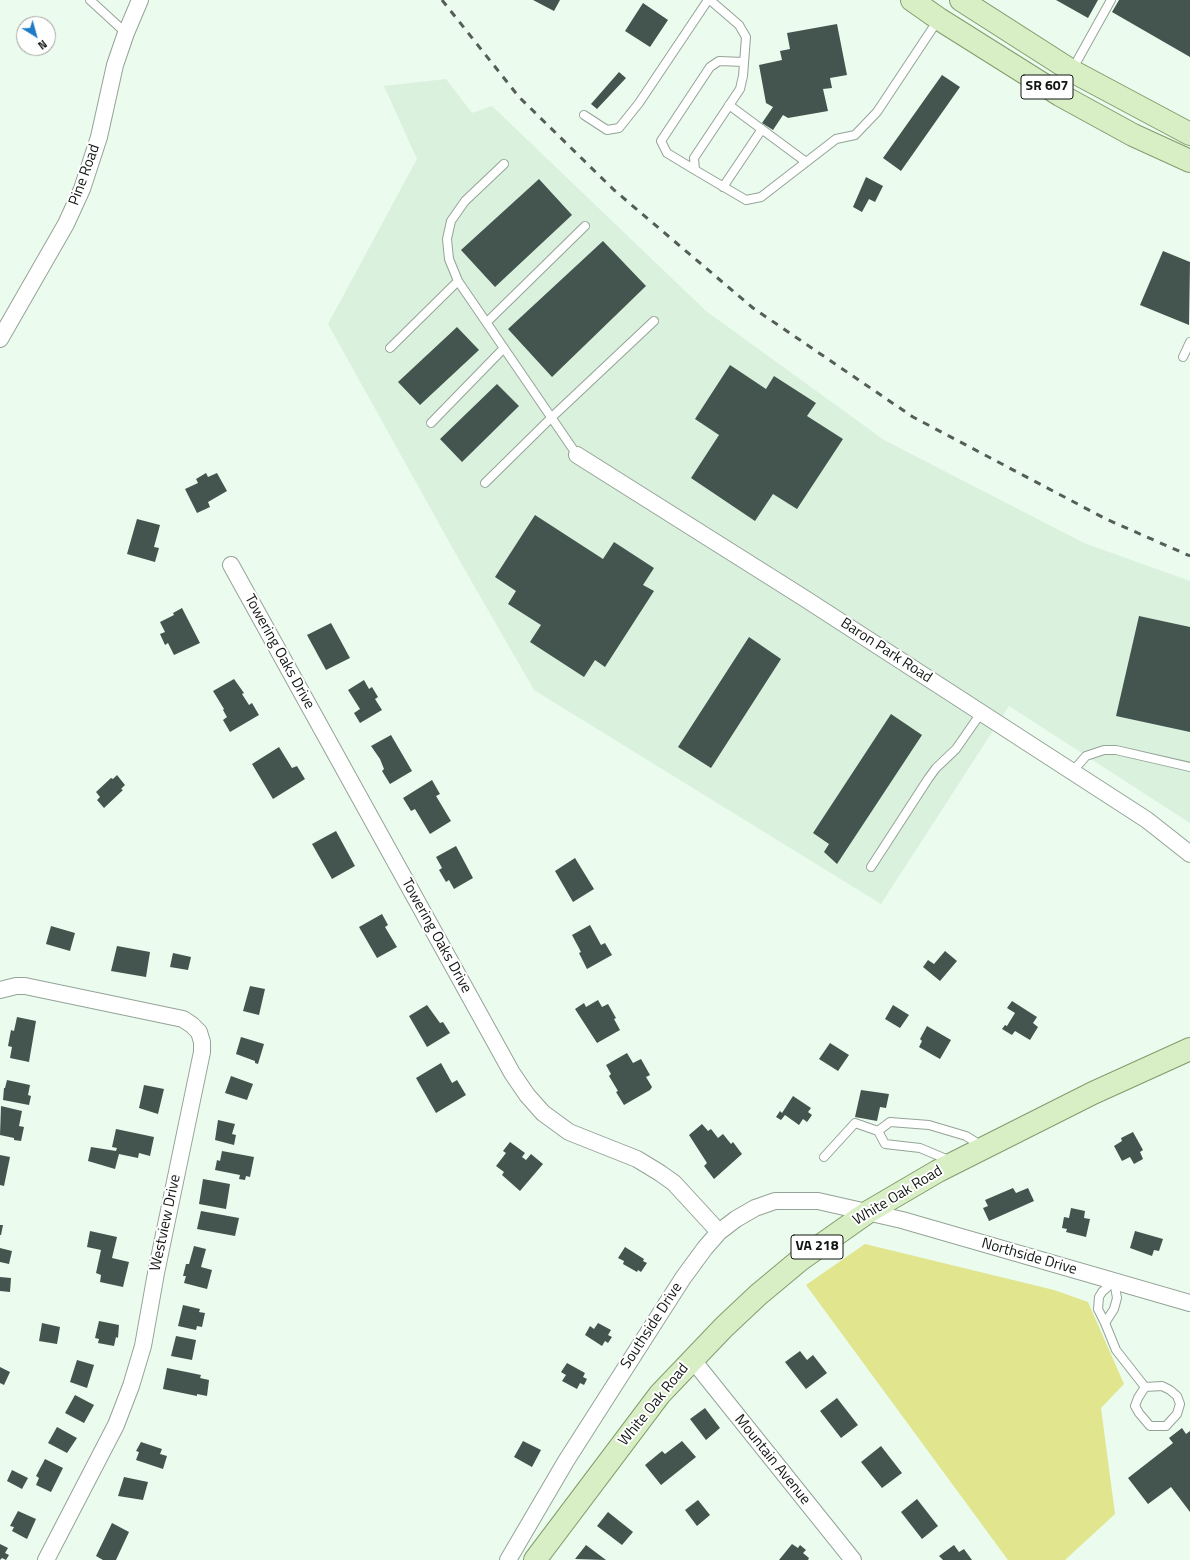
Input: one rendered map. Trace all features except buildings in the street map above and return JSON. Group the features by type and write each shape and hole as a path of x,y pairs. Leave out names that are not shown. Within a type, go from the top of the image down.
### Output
{"main road":[{"name":"SR 607","path":"912,0 939,19 1060,95 1133,135 1190,161"},
{"name":"SR 607","path":"961,0 1072,71 1190,134"},
{"path":"1060,95 1072,71"},
{"name":"White Oak Road","path":"535,1560 660,1394 692,1359 758,1295 806,1255 868,1212 954,1162 1092,1093 1190,1049"}],"street":[{"name":"Pine Road","path":"0,339 66,224 82,189 95,152 115,65 126,33 140,0"},
{"name":"Baron Park Road","path":"577,455 804,598 1147,820 1190,854"},
{"name":"Towering Oaks Drive","path":"231,565 512,1073 527,1095 543,1113 569,1132 637,1159 660,1173 674,1183 719,1232"},
{"name":"Westview Drive","path":"0,990 16,986 183,1020 192,1024 199,1032 202,1042 202,1052 156,1273 143,1346 131,1386 116,1425 46,1560"},
{"name":"Southside Drive","path":"508,1560 566,1461 683,1278 719,1232 736,1219 755,1208 775,1201 818,1201 868,1212"},
{"name":"Northside Drive","path":"868,1212 1114,1281 1190,1304"},
{"name":"Mountain Avenue","path":"692,1359 853,1560"}],"lane":[{"path":"90,0 126,33"},
{"path":"584,115 607,130 619,128 639,103 709,0 739,26 746,37 744,62 740,89 694,158 695,170"},
{"path":"1072,71 1111,0"},
{"path":"744,62 718,61 710,67 662,141 667,153 746,200 762,197 836,139 855,135 877,112 939,19"},
{"path":"729,105 806,162"},
{"path":"723,186 762,129"},
{"path":"504,164 465,201 451,222 447,239 449,259 458,281 577,455"},
{"path":"487,322 585,226"},
{"path":"390,348 458,281"},
{"path":"485,484 552,417 654,321"},
{"path":"1183,357 1190,342"},
{"path":"431,423 504,348"},
{"path":"871,867 928,779 936,768 956,749 982,713"},
{"path":"1072,772 1086,756 1104,750 1116,750 1190,767"},
{"path":"878,1131 890,1122 929,1125 966,1136 984,1147"},
{"path":"824,1157 855,1123 878,1131 885,1144 920,1148 954,1162"},
{"path":"1114,1281 1102,1292 1099,1297 1098,1309 1116,1350 1145,1387"},
{"path":"1105,1323 1114,1309 1116,1298 1114,1281"},
{"path":"1162,1386 1177,1396 1180,1404 1177,1414 1166,1426 1150,1426 1135,1406 1145,1387 1162,1386"}],"shaded area":[{"path":"446,79 472,113 492,106 706,311 884,440 1084,543 1190,581 1190,823 1009,706 881,904 534,690 457,556 328,324 417,159 384,86"}],"green space":[{"path":"865,1244 1054,1290 1088,1302 1124,1384 1101,1408 1115,1514 1065,1560 1008,1560 806,1285"}],"railway":[{"path":"442,0 519,97 614,190 753,308 913,417 1106,519 1190,556"}]}
